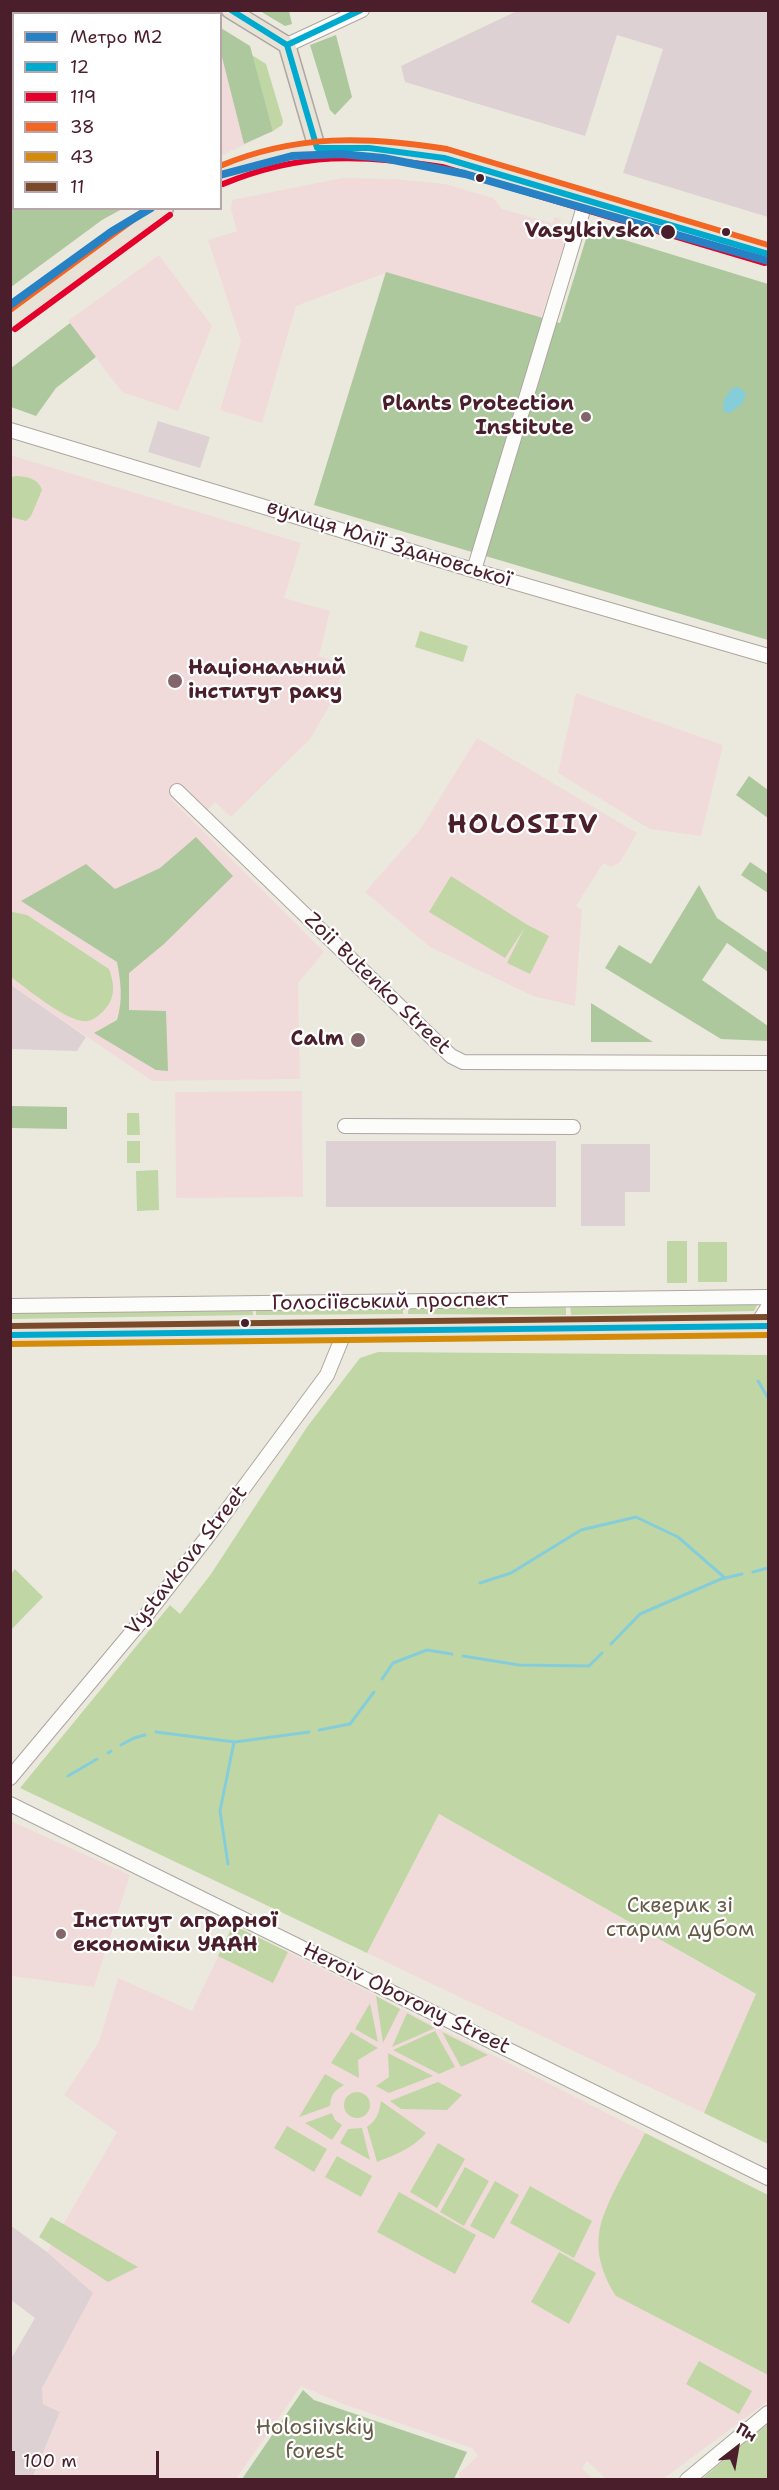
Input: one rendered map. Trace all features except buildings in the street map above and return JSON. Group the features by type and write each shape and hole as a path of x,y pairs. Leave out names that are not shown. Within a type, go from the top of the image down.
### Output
{"highway":[{"path":"10,1335 762,1326"}],"main road":[{"path":"230,10 287,45 317,148"},
{"path":"222,175 256,161 317,148 369,148 444,158 768,254"},
{"path":"10,322 162,210"}],"street":[{"path":"287,45 348,14 362,10"},
{"path":"474,570 586,200"},
{"name":"вулиця Юлії Здановської","path":"10,430 768,656"},
{"name":"Zoii Butenko Street","path":"177,791 451,1056 463,1062 768,1063"},
{"path":"345,1126 573,1127"},
{"name":"Голосіївський проспект","path":"10,1306 768,1297"},
{"path":"762,1326 768,1307"},
{"name":"Vystavkova Street","path":"10,1778 148,1613 215,1528 327,1375 345,1331"},
{"name":"Heroiv Oborony Street","path":"10,1804 768,2178"},
{"path":"687,2480 768,2413"}],"shaded area":[{"path":"191,10 194,12 12,12 11,99 10,11"},
{"path":"517,11 768,11 768,217 623,173 663,49 617,35 585,136 405,82 401,66"},
{"path":"222,29 250,46 273,131 222,156"},
{"path":"342,178 396,179 445,184 493,198 502,209 552,223 555,217 561,219 558,235 566,237 469,551 314,505 385,273 296,306 262,423 220,410 241,341 208,240 237,231 231,209 232,200"},
{"path":"159,255 212,326 178,411 122,392 68,321"},
{"path":"158,421 210,437 200,468 148,452"},
{"name":"Національний інститут раку","path":"10,455 301,543 284,598 330,611 319,656 345,664 334,698 310,739 231,817 215,802 205,812 177,791 170,798 324,952 298,983 300,1079 152,1081 11,985"},
{"path":"576,693 723,745 701,836 650,829 558,773"},
{"path":"477,738 637,833 620,862 611,867 603,863 576,906 582,910 575,1006 533,996 430,947 365,892 420,830"},
{"path":"11,985 86,1037 77,1051 11,1049"},
{"path":"302,1091 303,1197 176,1198 175,1092"},
{"path":"326,1141 556,1141 556,1207 326,1207"},
{"path":"581,1144 650,1144 650,1192 625,1192 625,1226 581,1226"},
{"path":"439,1814 757,1995 704,2113 367,1953"},
{"name":"Інститут аграрної економіки УААН","path":"11,1821 130,1875 94,1987 11,1976"},
{"path":"233,1925 768,2195 768,2401 663,2479 606,2479 587,2461 582,2468 593,2479 460,2479 459,2473 478,2456 472,2448 343,2404 301,2386 236,2479 32,2480 60,2412 43,2404 42,2388 92,2293 47,2252 117,2132 64,2095 99,2042 118,1978 192,2011"},
{"path":"10,2225 47,2252 93,2293 42,2388 43,2404 60,2412 32,2479 11,2479 11,2359 35,2318 11,2300"}],"green space":[{"path":"260,11 289,11 292,24 285,26"},
{"path":"222,29 250,46 273,131 244,144 222,57"},
{"path":"336,35 352,97 335,115 330,110 310,45"},
{"path":"252,55 266,64 283,121 282,125 273,131"},
{"path":"12,99 12,210 120,210 102,220 11,287"},
{"path":"589,229 768,284 768,640 314,505 386,272 560,323"},
{"path":"70,323 96,357 56,388 36,416 11,407 11,368"},
{"path":"11,477 32,479 42,490 31,516 26,521 11,517"},
{"path":"420,631 468,646 463,662 415,647"},
{"path":"749,776 768,790 768,818 736,795"},
{"path":"196,837 233,876 164,944 129,973 129,1010 166,1011 168,1071 156,1070 94,1033 117,1020 121,991 117,962 21,901 86,864 115,889 160,868"},
{"path":"750,862 768,874 768,893 741,875"},
{"path":"451,876 549,936 530,974 507,963 525,927 505,958 429,912"},
{"path":"699,885 717,918 768,953 768,972 727,943 702,980 768,1026 768,1041 721,1039 605,968 619,945 651,964"},
{"path":"10,913 27,915 109,969 113,994 100,1014 87,1021 70,1017 11,977"},
{"path":"591,1003 653,1042 591,1042"},
{"path":"11,1106 67,1107 67,1129 11,1128"},
{"path":"127,1113 139,1113 140,1135 127,1135"},
{"path":"127,1141 140,1141 140,1163 127,1163"},
{"path":"158,1170 159,1210 137,1211 136,1171"},
{"path":"667,1241 687,1241 687,1283 667,1283"},
{"path":"698,1242 727,1242 727,1282 698,1282"},
{"path":"759,1302 754,1311 571,1315 570,1304"},
{"path":"566,1304 566,1315 408,1314 408,1306"},
{"path":"403,1306 403,1314 256,1315 256,1307"},
{"path":"252,1307 253,1315 11,1319 10,1310"},
{"name":"Скверик зі старим дубом","path":"378,1352 768,1355 768,2144 704,2113 756,1994 439,1814 367,1953 20,1788 170,1605 180,1614 211,1574 307,1427 360,1358"},
{"path":"15,1569 43,1597 11,1630 11,1574"},
{"path":"233,1925 288,1952 273,1983 218,1956"},
{"path":"376,1996 400,2009 383,2043"},
{"path":"370,2003 378,2042 355,2029"},
{"path":"407,2013 435,2028 392,2047"},
{"path":"435,2031 455,2067 439,2074 393,2050"},
{"path":"351,2032 378,2048 358,2060 359,2078 331,2063"},
{"path":"442,2032 488,2055 461,2067"},
{"path":"388,2053 433,2076 389,2093 376,2086 389,2077"},
{"path":"325,2074 344,2085 334,2093 330,2106 299,2117"},
{"path":"438,2082 462,2095 447,2110 401,2109 390,2101"},
{"path":"357,2092 366,2096 370,2105 366,2114 357,2118 348,2114 344,2105 348,2096"},
{"path":"381,2101 426,2133 410,2147 377,2162 367,2127 377,2116"},
{"path":"332,2113 335,2120 342,2125 332,2140 305,2123"},
{"path":"287,2126 327,2149 314,2172 274,2148"},
{"path":"362,2128 370,2160 340,2143 348,2129"},
{"path":"645,2133 768,2195 768,2375 616,2296 608,2282 602,2267 598,2242 601,2223 611,2197"},
{"path":"438,2143 465,2159 437,2208 410,2192"},
{"path":"337,2156 372,2176 361,2197 325,2177"},
{"path":"465,2167 489,2181 464,2226 440,2212"},
{"path":"495,2181 519,2195 494,2239 470,2226"},
{"path":"530,2186 592,2221 574,2258 510,2223"},
{"path":"399,2192 476,2235 455,2274 377,2232"},
{"path":"51,2217 138,2267 108,2282 39,2237"},
{"path":"559,2252 596,2273 569,2324 531,2302"},
{"path":"699,2361 752,2391 739,2414 686,2384"},
{"name":"Holosiivskiy forest","path":"303,2390 314,2400 467,2452 454,2479 242,2479"},
{"path":"768,2422 768,2479 702,2479"}],"water":[{"path":"737,387 746,395 742,404 730,413 723,411 724,400 732,388"}],"waterway":[{"path":"758,1381 768,1398"},
{"path":"480,1583 511,1573 581,1530 636,1517 678,1537 725,1578"},
{"path":"753,1572 768,1568"},
{"path":"611,1644 640,1614 721,1579 742,1574"},
{"path":"382,1679 393,1663 427,1650 452,1654"},
{"path":"463,1656 519,1665 589,1666 602,1653"},
{"path":"319,1730 350,1724 374,1692"},
{"path":"156,1732 235,1742 309,1732"},
{"path":"121,1745 145,1735"},
{"path":"228,1864 220,1811 234,1742"},
{"path":"68,1776 97,1759"}],"metro line":[{"name":"M2","path":"222,174 292,156 341,154 383,158 465,174 768,261"},
{"name":"M2","path":"10,305 111,232 148,210"}],"transit line":[{"name":"12","path":"231,10 287,45"},
{"name":"12","path":"287,45 361,10"},
{"name":"12","path":"287,45 317,148 369,148 444,158 768,254"},
{"name":"38","path":"222,165 276,148 304,143 360,140 447,149 768,245"},
{"name":"119","path":"223,184 279,166 305,161 358,158 442,167 765,263"},
{"name":"38","path":"10,310 146,210"},
{"name":"119","path":"15,329 170,215"},
{"name":"11","path":"10,1326 768,1317"},
{"name":"12","path":"10,1335 768,1326"},
{"name":"43","path":"10,1344 768,1335"}],"place":[{"name":"Vasylkivska","path":"668,232"},
{"name":"Plants Protection Institute","path":"586,417"},
{"name":"Національний інститут раку","path":"175,681"},
{"name":"Calm","path":"358,1040"},
{"name":"Інститут аграрної економіки УААН","path":"61,1934"}],"district":[{"name":"HOLOSIIV","path":"523,826"}]}
